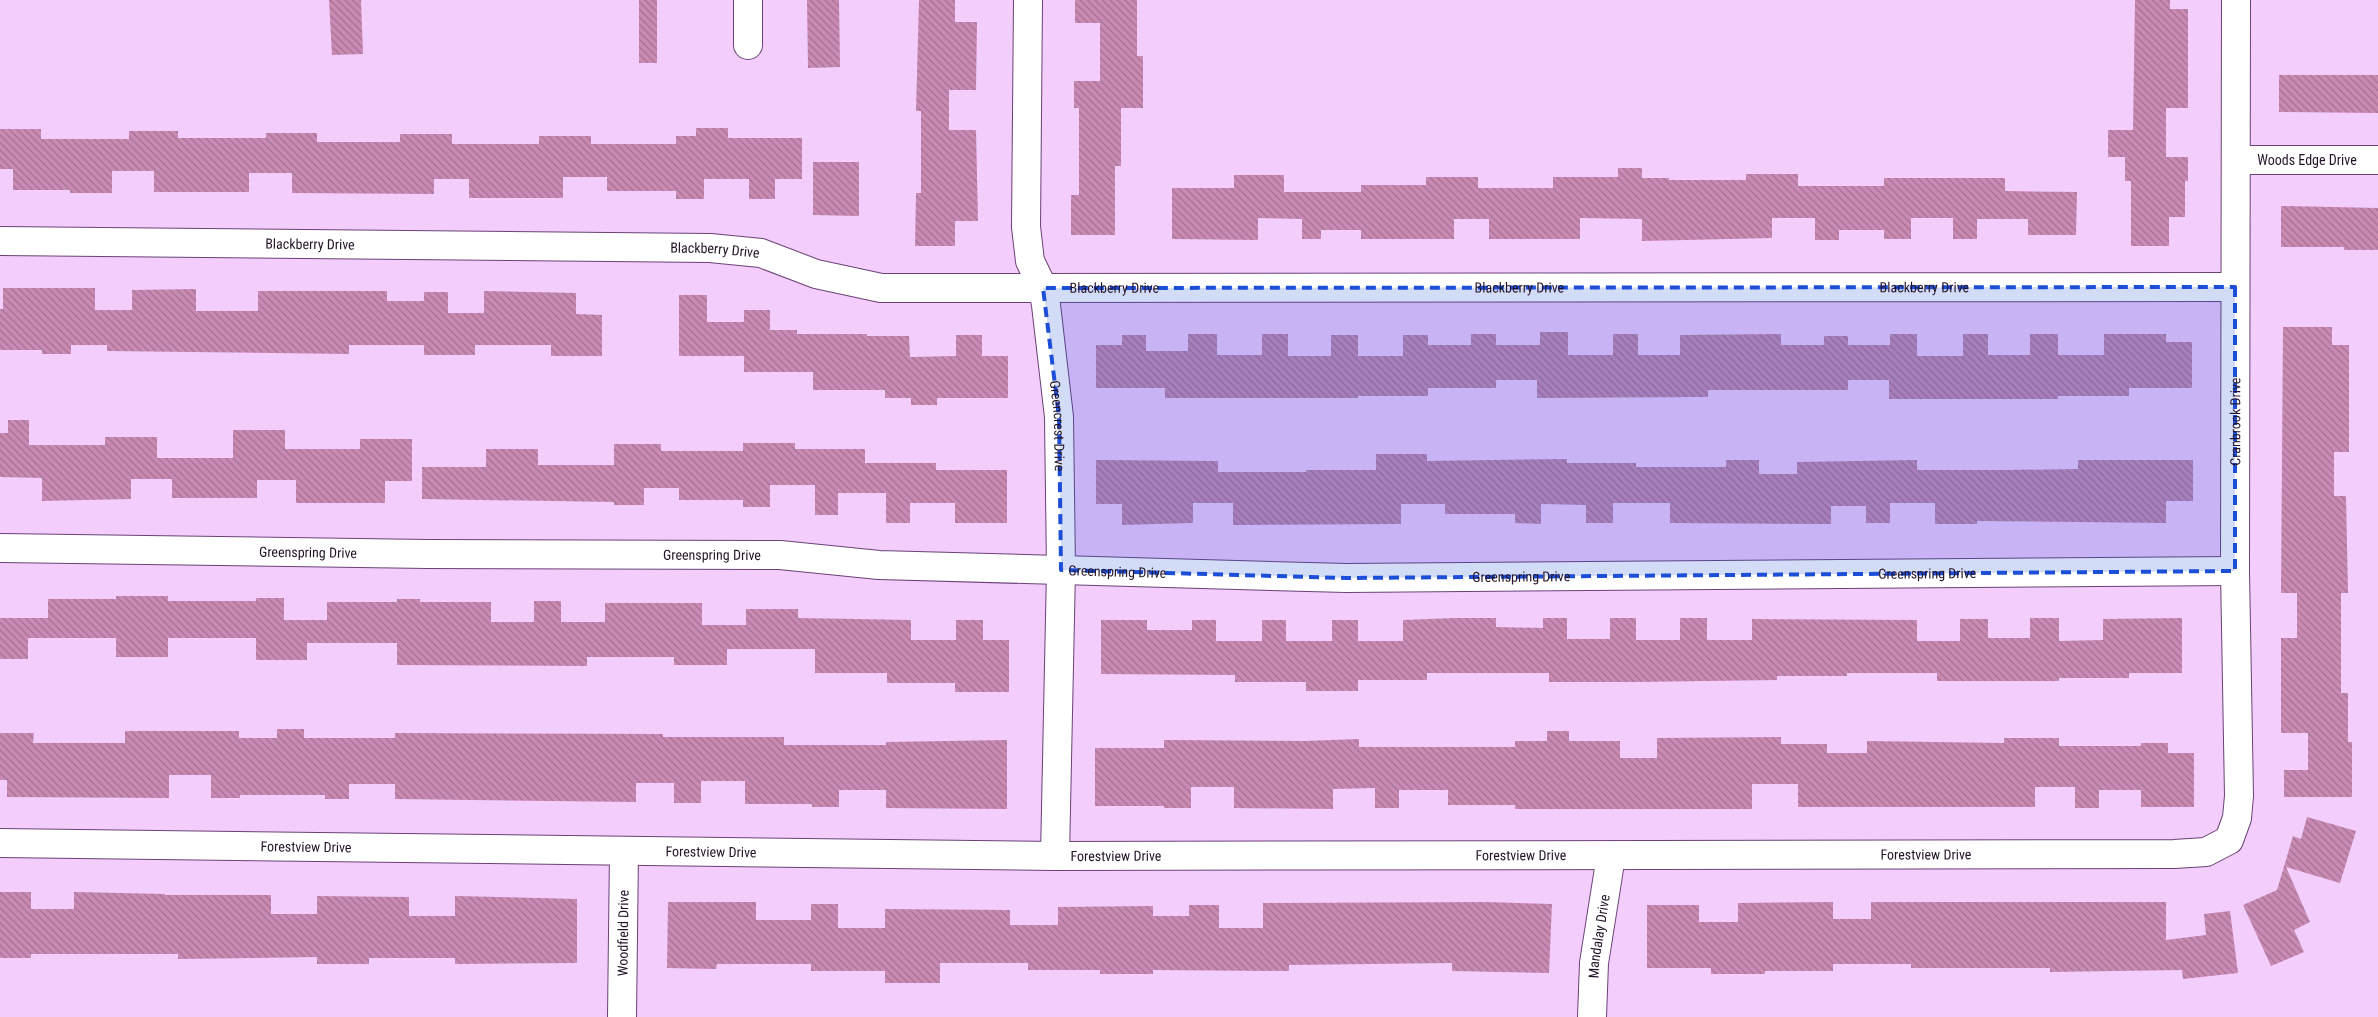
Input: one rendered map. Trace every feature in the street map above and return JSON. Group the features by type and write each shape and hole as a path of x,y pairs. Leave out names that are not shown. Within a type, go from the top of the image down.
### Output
{"street":[{"path":"748,0 748,45"},
{"name":"Greencrest Drive","path":"1028,0 1026,227 1030,261 1042,288 1058,417 1062,570 1055,856"},
{"name":"Cranbrook Drive","path":"2229,840 2237,818 2239,796 2235,571 2236,0"},
{"name":"Woods Edge Drive","path":"2236,160 2378,160"},
{"name":"Blackberry Drive","path":"0,241 710,248 760,253 816,274 881,288 2235,287"},
{"name":"Greenspring Drive","path":"0,548 428,554 780,555 879,565 1346,578 2235,571"},
{"name":"Forestview Drive","path":"0,843 1055,856 1610,856 2174,854 2206,852 2229,840"},
{"name":"Woodfield Drive","path":"622,1017 624,851"},
{"name":"Mandalay Drive","path":"1592,1017 1594,963 1610,856"}],"highlighted area":[{"path":"2235,287 2235,571 1346,578 1061,570 1059,417 1043,288"}],"building":[{"path":"329,0 361,0 363,54 332,55"},
{"path":"639,0 657,0 657,63 639,63"},
{"path":"807,0 839,0 840,67 808,68"},
{"path":"919,0 955,0 955,22 977,22 976,90 949,90 949,130 976,130 978,221 955,221 955,246 915,246 916,193 921,193 921,111 916,111"},
{"path":"1075,0 1137,0 1137,56 1143,56 1143,108 1121,108 1121,166 1115,166 1115,235 1071,235 1071,195 1079,195 1079,108 1074,108 1074,81 1100,81 1100,23 1075,23"},
{"path":"2135,0 2170,0 2170,9 2188,9 2188,108 2166,108 2166,157 2188,157 2188,181 2185,181 2185,217 2169,217 2169,246 2131,246 2131,181 2125,181 2125,157 2108,157 2108,130 2133,130"},
{"path":"2279,75 2378,75 2378,113 2279,112"},
{"path":"696,128 728,128 728,138 802,138 802,179 775,179 775,199 749,199 749,179 704,179 704,199 676,199 676,191 607,191 607,177 563,177 563,198 469,198 469,179 434,179 434,194 292,193 292,173 249,173 249,192 154,192 154,171 112,171 112,193 70,193 70,190 13,190 13,169 0,169 0,129 41,129 41,139 129,139 129,131 178,131 178,138 266,138 266,133 317,133 317,142 400,142 400,134 452,134 452,144 539,144 539,136 591,136 591,144 676,144 676,136 696,136"},
{"path":"813,162 859,162 859,216 813,215"},
{"path":"1618,168 1642,168 1642,178 1669,178 1669,180 1746,180 1746,174 1798,174 1798,186 1884,186 1884,178 2005,178 2005,191 2077,192 2076,235 2028,235 2028,219 1977,219 1977,239 1953,239 1953,218 1911,218 1911,239 1884,239 1884,230 1839,230 1839,240 1815,240 1815,218 1772,218 1772,238 1642,241 1642,219 1580,218 1580,239 1489,239 1489,219 1454,219 1454,239 1361,239 1361,230 1321,230 1321,239 1302,239 1302,219 1258,218 1258,240 1172,239 1172,188 1234,188 1234,175 1284,175 1284,192 1361,192 1361,185 1426,185 1426,177 1478,177 1478,188 1553,188 1553,177 1618,177"},
{"path":"2281,206 2378,208 2378,250 2344,250 2344,247 2281,247"},
{"path":"3,288 95,288 95,310 132,310 132,290 196,289 196,311 258,311 258,291 387,291 387,301 424,301 424,292 448,292 448,313 484,313 484,291 576,293 576,314 602,315 602,356 551,356 551,345 475,345 475,355 424,355 424,345 349,345 349,354 107,351 107,345 71,345 71,354 42,354 42,350 0,350 0,309 3,309"},
{"path":"679,295 707,295 707,322 744,322 744,310 770,310 770,330 797,330 797,334 909,336 910,357 956,356 956,335 982,335 982,356 1008,356 1008,398 937,398 937,405 911,405 911,398 885,398 885,390 813,390 813,372 744,372 744,356 679,356"},
{"path":"2283,327 2332,327 2332,345 2349,345 2349,452 2334,452 2334,496 2346,496 2348,593 2341,593 2341,693 2348,693 2348,742 2352,742 2352,797 2284,797 2284,770 2308,770 2308,733 2281,733 2281,638 2297,638 2297,593 2281,593"},
{"path":"1540,332 1568,332 1568,355 1613,355 1613,334 1638,334 1638,355 1680,355 1680,335 1781,334 1781,345 1824,345 1824,336 1848,336 1848,345 1890,345 1890,334 1917,334 1917,356 1963,356 1963,334 1988,334 1988,355 2030,355 2030,334 2058,334 2058,355 2104,355 2104,334 2166,334 2166,342 2192,342 2192,388 2129,388 2129,396 2058,396 2058,399 1889,399 1889,380 1848,380 1848,390 1708,390 1708,397 1537,398 1537,380 1496,380 1496,388 1428,388 1428,396 1358,396 1358,398 1165,398 1165,388 1096,388 1096,345 1122,345 1122,335 1146,335 1146,351 1188,351 1188,334 1217,334 1217,355 1262,355 1262,334 1288,334 1288,356 1331,356 1331,335 1358,335 1358,356 1403,356 1403,335 1428,335 1428,345 1471,345 1471,334 1496,334 1496,345 1540,345"},
{"path":"8,420 29,420 29,445 105,445 105,437 157,437 157,458 233,458 233,430 285,430 285,449 360,449 360,439 412,439 412,481 385,481 385,503 296,503 296,480 257,480 257,498 172,498 172,479 131,479 131,499 42,501 42,478 0,477 0,433 8,433"},
{"path":"743,443 795,443 795,449 865,449 865,463 936,463 936,470 1007,470 1007,523 955,523 955,503 910,503 910,523 886,523 886,493 838,493 838,515 815,515 815,485 770,485 770,507 743,507 743,500 679,500 679,488 644,488 644,505 614,505 614,502 422,499 422,467 486,467 486,449 538,449 538,465 614,465 614,444 661,444 661,451 743,451"},
{"path":"1376,454 1427,454 1427,461 1567,459 1567,463 1636,463 1636,467 1726,467 1726,460 1759,460 1759,474 1797,474 1797,462 1917,460 1917,470 2007,470 2078,469 2078,460 2193,460 2193,501 2166,501 2166,523 1977,521 1977,524 1935,524 1935,503 1890,503 1890,523 1866,523 1866,506 1831,506 1831,524 1670,523 1670,503 1613,503 1613,523 1586,523 1586,505 1541,504 1541,524 1515,523 1515,514 1445,514 1445,504 1401,504 1401,524 1233,525 1233,503 1193,503 1193,523 1122,525 1122,504 1096,504 1096,460 1218,461 1218,472 1306,472 1306,470 1376,470"},
{"path":"116,596 168,596 168,601 256,601 256,598 284,598 284,620 327,620 327,602 397,602 397,599 420,599 420,602 491,602 491,622 534,622 534,601 561,601 561,622 605,622 605,603 702,603 702,625 746,625 746,609 798,609 798,618 911,620 911,640 956,640 956,620 983,620 983,640 1009,640 1009,692 955,692 955,683 887,683 887,673 815,673 815,649 727,649 727,665 674,665 674,657 587,657 587,666 397,665 397,643 307,643 307,660 256,660 256,638 168,638 168,657 116,657 116,638 28,638 28,659 0,659 0,618 48,618 48,599 116,599"},
{"path":"1496,618 1496,627 1543,628 1543,618 1567,618 1567,639 1610,639 1610,618 1636,618 1636,640 1680,640 1680,618 1707,618 1707,640 1752,640 1752,619 1917,620 1917,641 1960,641 1960,619 1988,619 1988,638 2030,638 2030,618 2059,618 2059,641 2103,640 2103,619 2182,618 2182,673 2129,673 2129,678 2059,678 2059,681 1937,681 1937,673 1847,673 1847,676 1777,676 1777,680 1549,682 1549,673 1427,673 1427,680 1358,680 1358,691 1306,691 1306,682 1235,682 1235,675 1101,674 1101,620 1147,620 1147,630 1192,630 1192,620 1216,620 1216,641 1262,641 1262,620 1286,620 1286,641 1332,641 1332,620 1358,620 1358,641 1403,641 1403,620"},
{"path":"277,729 304,729 304,738 395,738 395,733 663,734 663,737 784,737 784,745 886,745 886,742 1007,740 1007,809 886,808 886,790 839,790 839,807 812,807 812,804 745,804 745,781 701,781 701,803 674,803 674,783 636,783 636,802 395,799 395,784 349,784 349,799 325,799 325,795 240,795 240,798 211,798 211,775 169,775 169,798 7,797 7,780 0,780 0,733 34,733 33,743 125,743 125,731 239,731 239,738 277,738"},
{"path":"1547,731 1569,731 1569,741 1620,741 1620,758 1657,758 1657,738 1781,737 1781,744 1827,744 1827,753 1867,753 1867,741 2004,743 2004,738 2059,738 2059,746 2141,746 2141,743 2168,743 2168,753 2194,753 2194,807 2141,807 2141,790 2099,790 2099,808 2075,808 2075,787 2035,787 2035,807 1798,807 1798,784 1752,784 1752,809 1515,809 1515,805 1448,805 1448,790 1399,790 1399,808 1375,808 1375,788 1333,789 1333,809 1234,808 1234,787 1191,787 1191,808 1095,806 1095,748 1164,748 1164,740 1305,741 1359,739 1359,747 1515,747 1515,741 1547,741"},
{"path":"2307,817 2356,831 2340,883 2286,867 2310,922 2294,930 2304,952 2271,966 2243,905 2277,890 2293,836 2301,839"},
{"path":"0,892 31,892 31,909 74,909 74,892 165,895 271,895 271,914 317,914 317,896 409,897 409,916 455,916 455,896 577,899 577,963 455,964 455,958 369,958 369,964 317,964 317,957 178,959 178,954 31,954 31,958 0,958"},
{"path":"668,902 756,902 756,920 811,920 811,904 838,904 838,928 885,928 885,909 1010,910 1010,925 1058,925 1058,907 1153,906 1153,916 1189,916 1189,905 1219,905 1219,928 1263,928 1263,903 1486,902 1552,904 1549,973 1452,971 1452,963 1289,965 1289,971 1153,970 1153,974 1100,974 1100,970 1028,970 1028,963 940,963 940,983 885,983 885,971 811,971 811,964 717,964 716,969 667,968"},
{"path":"1833,902 1833,919 1871,919 1871,902 2166,902 2166,940 2206,935 2204,914 2230,911 2238,973 2183,979 2182,970 2050,972 2050,968 1911,968 1911,964 1833,964 1833,971 1765,971 1765,974 1711,974 1711,968 1647,968 1647,905 1699,905 1699,922 1738,922 1738,903"}]}
